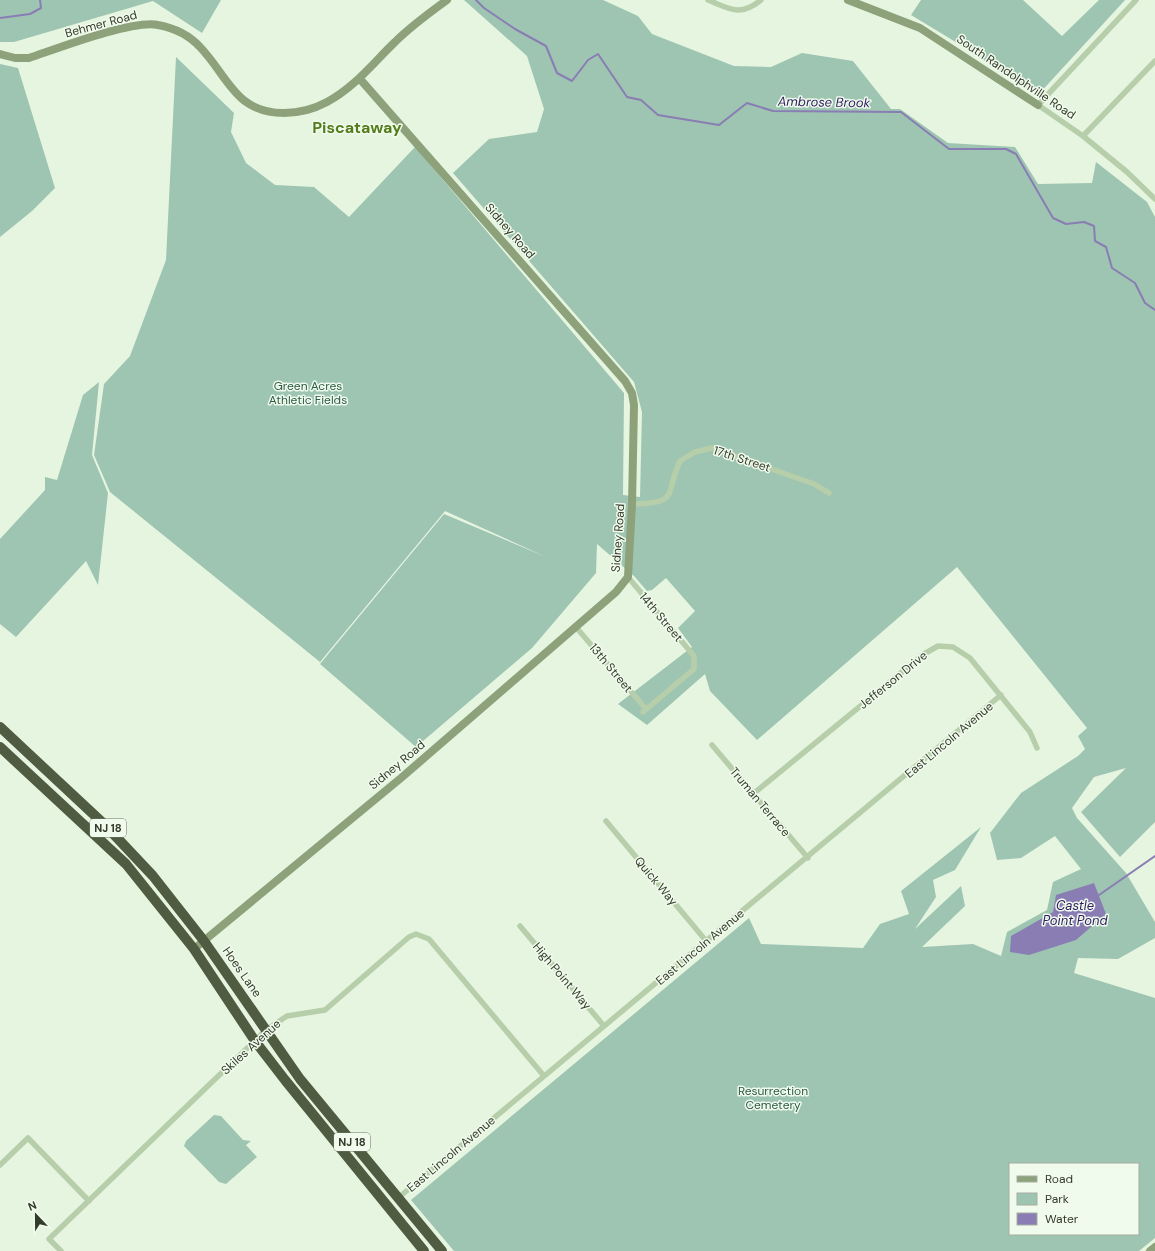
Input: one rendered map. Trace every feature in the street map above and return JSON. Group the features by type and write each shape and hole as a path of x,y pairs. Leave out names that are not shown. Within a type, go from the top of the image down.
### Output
{"highway":[{"name":"Hoes Lane","path":"0,727 105,825 154,876 204,941 300,1078 442,1251"},
{"name":"NJ 18","path":"0,747 126,864 194,949 255,1041 321,1126 424,1251"}],"street":[{"name":"Behmer Road","path":"0,54 15,58 29,58 129,27 156,24 188,36 200,47 231,90 250,105 263,110 290,113 316,107 328,102 360,78 413,25 447,0"},
{"path":"708,0 733,11 751,8 761,0"},
{"name":"South Randolphville Road","path":"848,0 920,28 1083,136 1127,172 1155,199"},
{"path":"1038,105 1136,0"},
{"path":"1083,136 1155,61"},
{"name":"Sidney Road","path":"194,949 401,778 616,592 628,577 632,504 634,405 632,393 625,382 360,78"},
{"name":"17th Street","path":"632,504 650,504 664,499 672,490 680,461 695,452 712,448 814,484 829,493"},
{"name":"14th Street","path":"628,577 694,656 694,669 644,711"},
{"name":"13th Street","path":"575,626 644,711"},
{"name":"Jefferson Drive","path":"753,794 924,654 938,646 953,647 970,658 1030,732 1037,748"},
{"name":"East Lincoln Avenue","path":"398,1198 808,858 1001,695"},
{"name":"Truman Terrace","path":"712,745 808,858"},
{"name":"Quick Way","path":"606,820 706,942"},
{"name":"High Point Way","path":"520,926 604,1026"},
{"name":"Skiles Avenue","path":"61,1251 49,1239 266,1030 286,1016 325,1010 409,937 416,934 423,935 429,939 544,1076"},
{"path":"0,1165 28,1138 89,1201"},
{"path":"1150,1251 1155,1247"}],"green space":[{"path":"0,0 221,0 202,33 153,1 14,42 0,42"},
{"path":"464,0 603,0 638,16 652,34 734,66 771,67 802,53 853,61 891,109 900,109 948,143 1015,147 1038,184 1092,183 1096,162 1147,202 1155,217 1155,822 1120,857 1081,812 1126,768 1094,777 1072,808 1077,818 1126,873 1155,922 1155,938 1118,959 1078,958 1074,973 1155,998 1155,1238 1139,1251 454,1251 411,1200 749,918 761,944 863,948 880,924 909,914 901,891 981,827 955,870 933,880 936,897 915,929 961,886 965,906 922,947 973,944 1001,956 1007,932 1047,910 1053,882 1081,869 1055,836 1021,858 997,860 990,833 1021,793 1078,756 1085,749 1078,736 1087,728 957,567 757,740 710,691 705,674 647,725 618,704 692,647 678,628 695,611 666,578 652,590 647,591 634,576 597,544 596,573 532,648 416,747 320,664 444,514 546,557 445,511 320,662 110,492 94,455 104,384 130,356 166,260 176,57 234,113 231,132 246,163 275,185 314,187 349,217 415,147 624,393 623,495 640,497 642,412 634,382 453,173 489,139 537,132 544,109 527,56"},
{"path":"921,0 1023,0 1062,36 1099,0 1125,0 1038,95 911,15"},
{"path":"0,64 18,68 55,188 32,211 0,237"},
{"path":"99,382 92,455 108,493 98,585 86,561 16,637 0,624 0,539 45,490 45,477 57,480 83,395"},
{"path":"214,1115 221,1116 243,1140 251,1141 246,1145 257,1157 226,1184 219,1182 184,1146 186,1141"}],"water":[{"name":"Castle Point Pond","path":"1094,883 1106,914 1076,940 1029,955 1010,952 1011,936 1053,912 1056,895"}],"waterway":[{"name":"Ambrose Brook","path":"0,18 30,14 41,8 40,0"},
{"name":"Ambrose Brook","path":"476,0 484,8 515,29 546,46 557,73 572,81 588,60 598,54 627,97 641,100 658,115 719,125 747,103 773,111 901,112 949,149 1006,149 1016,154 1053,218 1066,224 1084,222 1094,226 1095,241 1106,247 1112,268 1135,283 1145,303 1155,310"},
{"name":"Ambrose Brook","path":"1099,895 1155,856"}],"district":[{"name":"Piscataway","path":"357,127"}],"park label":[{"name":"Green Acres Athletic Fields","path":"308,393"},
{"name":"Resurrection Cemetery","path":"773,1098"}]}
